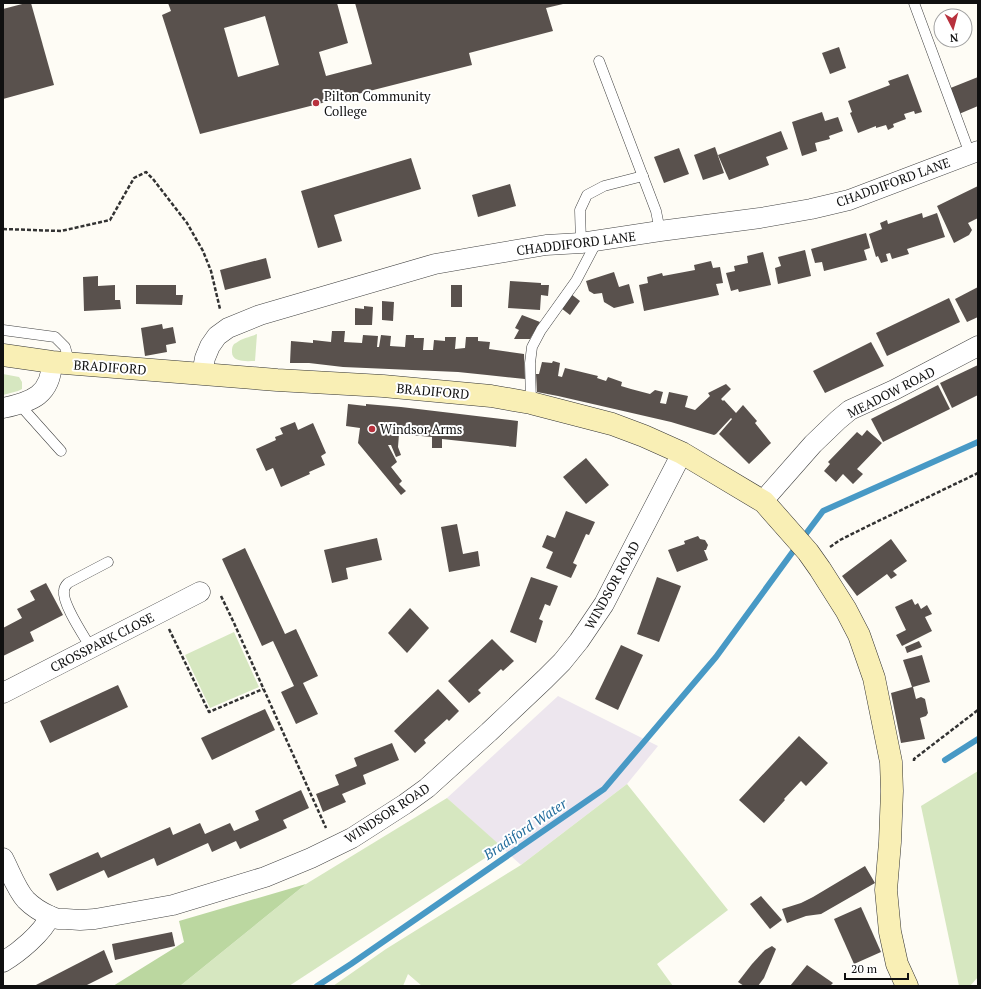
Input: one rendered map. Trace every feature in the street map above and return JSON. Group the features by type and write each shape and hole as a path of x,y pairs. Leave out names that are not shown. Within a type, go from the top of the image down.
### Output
{"street":[{"name":"CHADDIFORD LANE","path":"202,374 204,358 210,346 217,336 228,328 260,315 435,264 546,245 589,242 760,218 811,209 849,200 974,153"},
{"name":"MEADOW ROAD","path":"764,502 769,494 813,444 850,410 894,390 978,346"},
{"name":"BRADIFORD","path":"3,355 61,363 277,380 383,386 491,396 531,403 612,424 644,436 682,453 764,502 810,555 846,610 859,635 874,678 891,762 892,791 886,890 890,932 897,964 907,986"},
{"path":"11,406 29,401 38,396 46,386 52,373 61,363"},
{"name":"WINDSOR ROAD","path":"3,858 8,879 25,899 37,910 58,919 95,919 173,905 265,877 311,858 352,838 379,822 428,788 545,679 580,641 604,604 682,453"},
{"name":"CROSSPARK CLOSE","path":"3,693 200,592"},
{"path":"3,962 12,957 29,942 50,916"}],"lane":[{"path":"914,3 974,153"},
{"path":"599,61 656,211 660,231"},
{"path":"531,403 530,363 532,347 541,330 576,281 589,242 580,210 587,195 604,186 643,176"},
{"path":"3,330 55,337 65,347 61,363"},
{"path":"11,406 61,451"},
{"path":"91,648 70,611 63,592 68,583 108,562"}],"path":[{"path":"3,229 61,231 110,220 134,178 146,172 187,223 203,251 211,271 219,306 228,328"},
{"path":"810,555 978,473"},
{"path":"220,594 335,846"},
{"path":"161,612 209,712 263,688"},
{"path":"913,765 914,759 978,710"}],"shaded area":[{"path":"558,696 658,746 627,784 521,865 447,798"}],"green space":[{"path":"257,334 255,361 244,361 234,358 232,355 232,347 234,344"},
{"path":"3,374 19,377 22,382 22,389 3,395"},
{"path":"234,632 259,687 210,708 185,655"},
{"path":"978,771 978,977 970,986 959,986 921,806"},
{"path":"627,784 728,910 657,964 673,986 422,986 408,974 403,986 333,986 386,949 521,865"},
{"path":"447,798 502,847 289,986 180,986 306,884"},
{"path":"306,884 180,986 113,986 184,942 179,921"}],"building":[{"path":"31,3 54,85 3,99 3,9"},
{"path":"168,3 337,3 348,43 319,52 326,76 372,64 355,3 563,4 546,8 553,31 469,53 472,65 200,134 162,15 171,11","holes":["265,16 279,65 238,77 224,28"]},
{"path":"839,47 846,68 830,74 822,53"},
{"path":"908,74 922,112 915,114 914,111 904,114 906,119 893,124 894,127 888,130 886,125 876,128 876,126 858,133 850,113 852,112 848,101 890,85 888,81"},
{"path":"978,77 978,106 959,114 948,89"},
{"path":"822,112 825,121 838,117 843,131 829,136 830,139 815,143 817,151 802,156 792,122"},
{"path":"781,131 788,149 766,157 769,165 729,180 718,155"},
{"path":"715,147 724,173 703,180 694,155"},
{"path":"679,148 689,174 664,183 654,157"},
{"path":"411,158 421,189 334,215 342,241 318,248 301,191"},
{"path":"510,184 516,206 478,217 472,195"},
{"path":"978,186 978,218 968,223 972,230 969,235 954,243 937,206"},
{"path":"922,213 923,218 937,213 945,237 907,249 909,254 892,259 890,253 886,254 888,261 881,263 878,256 876,257 869,234 882,229 880,223 887,220 888,224"},
{"path":"866,233 870,248 864,250 867,260 824,271 822,262 815,263 811,249"},
{"path":"805,250 811,276 778,284 775,268 781,266 778,257"},
{"path":"763,252 771,285 739,292 738,289 731,291 726,273 735,271 734,266 748,263 747,256"},
{"path":"266,258 271,278 225,290 220,270"},
{"path":"711,261 713,268 720,267 723,283 716,284 719,295 644,311 639,285 648,283 647,277 662,273 663,276 695,270 694,265"},
{"path":"614,272 619,287 629,284 634,303 614,308 604,302 602,293 594,294 589,291 586,281"},
{"path":"98,276 98,286 115,285 115,300 120,300 121,309 84,311 83,277"},
{"path":"510,281 549,285 548,296 541,295 540,310 508,308"},
{"path":"136,285 176,285 176,295 183,295 182,305 136,304"},
{"path":"451,285 462,285 462,307 451,307"},
{"path":"978,287 978,317 967,322 955,299"},
{"path":"571,294 580,301 570,315 561,308"},
{"path":"949,298 960,322 887,356 876,333"},
{"path":"382,301 394,302 393,321 382,320"},
{"path":"364,306 373,307 372,325 355,325 355,308 364,309"},
{"path":"522,315 540,322 530,339 514,339 519,330 515,328"},
{"path":"162,324 163,329 173,327 176,343 166,345 167,352 145,356 141,328"},
{"path":"332,331 345,331 344,342 362,343 363,335 378,336 377,347 379,347 381,335 391,336 390,346 405,347 406,335 414,335 414,338 424,338 423,350 433,350 434,340 445,341 445,337 456,337 455,349 465,348 466,337 478,337 478,341 490,342 489,349 524,354 525,379 458,372 290,363 291,341 313,343 313,340 331,342"},
{"path":"871,342 884,366 825,393 813,371"},
{"path":"553,361 560,363 558,376 562,377 565,368 598,376 597,378 606,381 608,377 622,382 621,386 631,389 650,394 655,390 663,392 660,403 666,404 669,392 688,396 685,407 695,410 710,396 708,393 726,384 731,389 721,399 723,401 724,400 736,413 743,405 757,421 755,423 771,443 749,464 719,434 732,419 731,418 714,435 671,422 537,392 536,374 539,374 542,362 552,363"},
{"path":"978,365 978,395 952,408 940,383"},
{"path":"938,385 950,409 883,442 871,419"},
{"path":"348,404 401,407 518,421 516,447 442,439 442,448 432,448 432,437 399,434 398,447 401,455 396,457 391,445 388,445 397,462 391,467 402,481 399,484 406,491 401,495 358,443 360,428 346,426"},
{"path":"295,422 298,430 313,423 326,453 321,456 325,465 309,472 310,474 281,487 273,468 266,471 256,449 276,440 275,437 283,434 280,428"},
{"path":"867,430 882,443 857,469 863,474 853,484 843,474 836,482 824,471 830,464 828,462 857,432 862,436"},
{"path":"586,458 609,485 586,504 563,477"},
{"path":"566,511 595,522 589,535 586,534 573,563 577,565 571,578 546,568 553,552 542,547 547,535 555,538"},
{"path":"457,524 463,554 478,551 480,566 449,572 441,527"},
{"path":"698,536 700,539 705,540 708,545 706,550 704,550 708,560 677,572 668,550 685,544 684,541"},
{"path":"377,538 382,560 346,568 348,579 332,583 324,550"},
{"path":"891,539 907,561 893,571 897,575 891,579 887,574 857,596 842,576"},
{"path":"245,548 285,634 296,629 318,676 303,683 318,714 296,724 281,692 294,686 273,641 262,646 222,559"},
{"path":"531,577 558,586 550,606 545,604 539,619 543,621 536,643 510,632"},
{"path":"657,577 681,586 659,642 637,634"},
{"path":"46,583 63,615 30,632 34,641 3,656 3,628 22,618 17,609 35,600 30,591"},
{"path":"912,599 915,605 918,603 921,609 927,605 932,614 925,617 932,631 902,646 896,635 906,630 895,607"},
{"path":"410,608 429,628 407,653 388,633"},
{"path":"492,639 514,661 503,671 501,669 478,690 481,693 469,703 448,681"},
{"path":"919,641 922,647 907,653 905,647"},
{"path":"621,645 643,655 618,710 595,699"},
{"path":"922,655 930,682 913,687 916,699 921,697 925,699 928,713 926,716 920,718 925,739 901,743 891,693 912,687 903,660"},
{"path":"118,685 128,707 50,743 40,721"},
{"path":"438,689 459,711 449,721 447,719 424,740 426,743 415,753 394,731"},
{"path":"265,709 275,730 212,760 201,738"},
{"path":"799,736 828,763 806,786 801,781 764,823 739,800"},
{"path":"392,743 399,760 363,775 366,784 342,794 346,802 323,812 316,794 339,785 335,775 357,766 354,758"},
{"path":"301,790 309,808 283,820 287,828 240,849 236,841 212,852 208,843 157,866 154,858 108,878 104,870 57,891 49,874 98,852 101,858 170,827 173,835 200,823 205,834 230,823 234,831 259,820 255,811"},
{"path":"865,866 875,883 821,914 806,916 787,923 782,909 801,903 813,897"},
{"path":"761,896 782,920 770,929 750,904"},
{"path":"861,907 881,952 854,964 834,919"},
{"path":"172,932 175,946 115,960 112,944"},
{"path":"772,946 776,949 764,978 758,986 744,986 738,982 765,950"},
{"path":"104,950 113,972 85,986 34,986"},
{"path":"807,965 833,983 830,986 790,986"}],"waterway":[{"path":"802,539 823,511 978,442"},
{"name":"Bradiford Water","path":"317,986 604,789 716,657 797,546"},
{"path":"945,760 978,739"}],"place":[{"name":"Pilton Community College","path":"316,103"},
{"name":"Windsor Arms","path":"372,429"}]}
